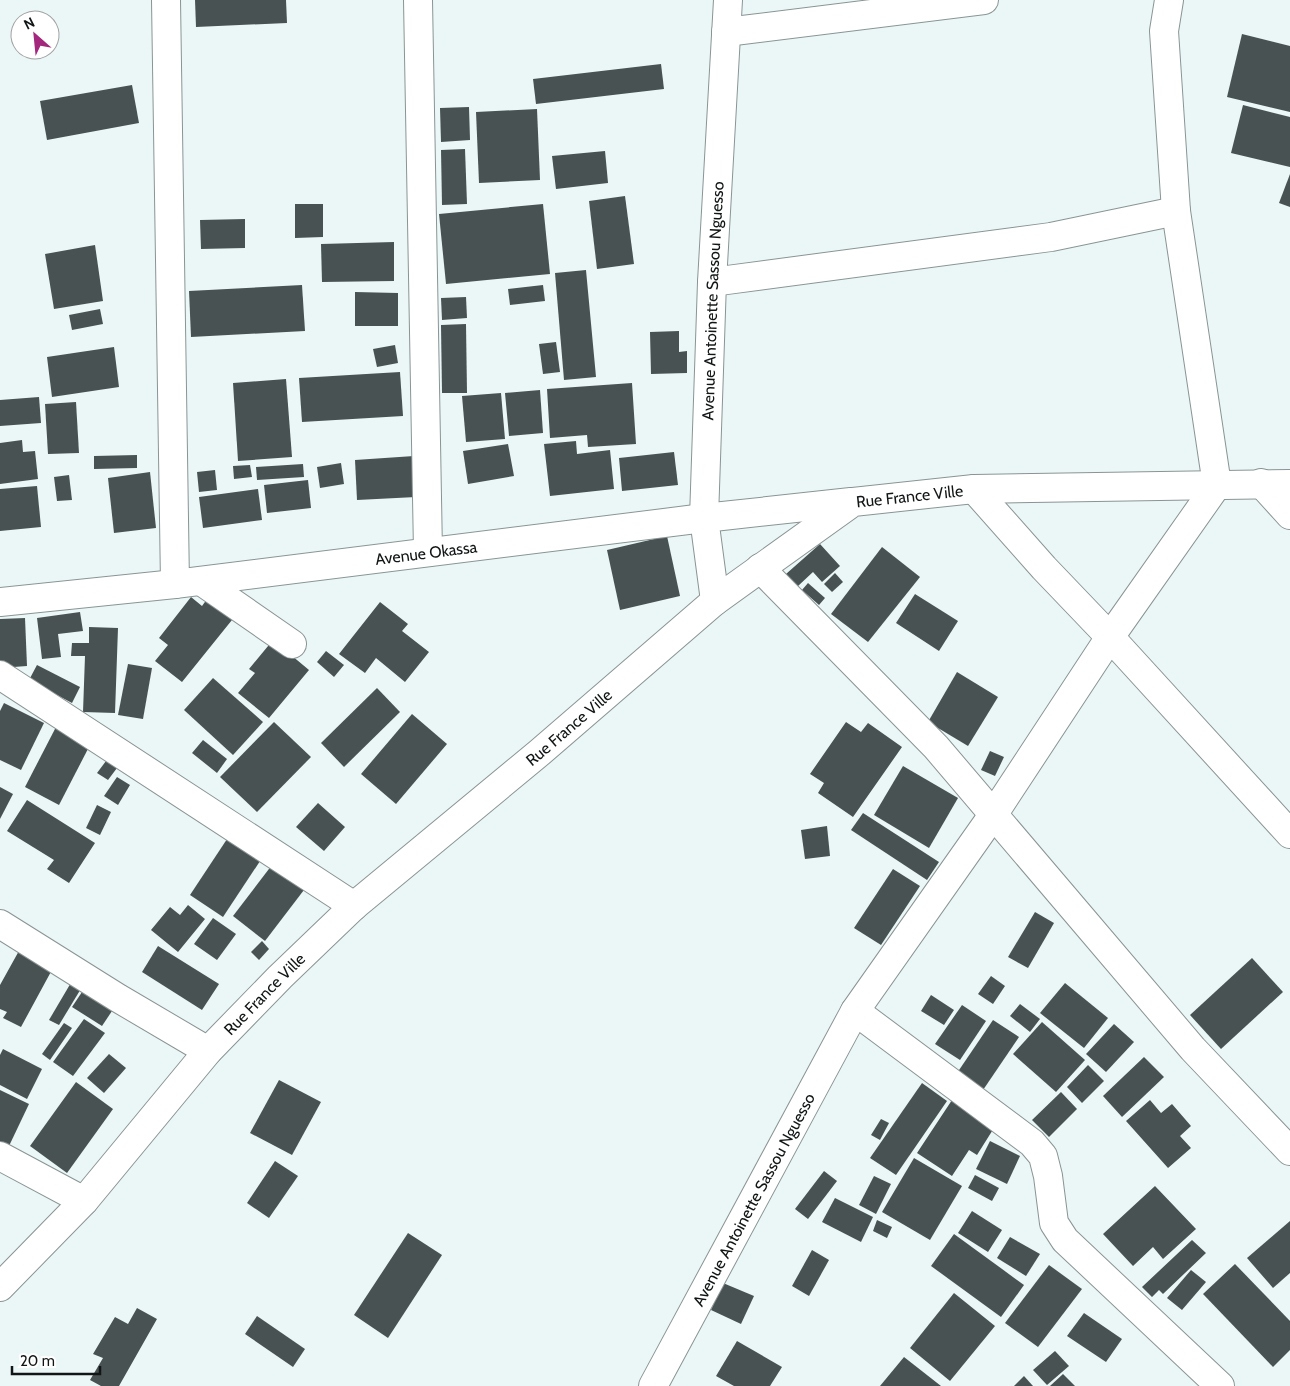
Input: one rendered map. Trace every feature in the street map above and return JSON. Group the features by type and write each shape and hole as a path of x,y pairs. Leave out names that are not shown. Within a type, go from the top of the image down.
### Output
{"street":[{"path":"166,0 188,582 292,644"},
{"path":"418,0 428,552"},
{"name":"Avenue Antoinette Sassou Nguesso","path":"715,601 704,518 712,282 728,0"},
{"path":"726,32 984,0"},
{"path":"1169,0 1164,31 1176,211 1217,484"},
{"path":"712,282 1051,237 1176,211"},
{"name":"Avenue Antoinette Sassou Nguesso","path":"653,1386 854,1011 993,815 1110,637 1217,484"},
{"path":"1261,484 1290,515"},
{"name":"Rue France Ville","path":"0,1287 84,1201 208,1051 280,977 354,906 540,753 715,601 853,502 974,489 1290,484"},
{"path":"974,489 1044,568 1110,637 1290,834"},
{"name":"Avenue Okassa","path":"0,602 188,582 704,518 853,502"},
{"path":"760,568 924,734 1193,1049 1290,1151"},
{"path":"0,676 354,906"},
{"path":"0,924 118,998 208,1051"},
{"path":"854,1011 1032,1143 1043,1156 1048,1176 1054,1223 1065,1240 1220,1386"},
{"path":"0,1156 84,1201"}],"building":[{"path":"195,0 286,0 287,23 196,27"},
{"path":"1242,34 1290,46 1290,112 1227,97"},
{"path":"661,64 664,89 536,104 533,79"},
{"path":"132,85 139,123 47,140 40,101"},
{"path":"1243,105 1290,117 1290,167 1231,153"},
{"path":"469,107 470,140 441,142 440,108"},
{"path":"537,109 540,180 479,183 476,112"},
{"path":"465,149 467,204 442,205 441,150"},
{"path":"605,151 608,183 556,189 552,156"},
{"path":"1290,174 1290,207 1279,203"},
{"path":"625,196 634,264 597,269 589,201"},
{"path":"295,204 323,204 323,237 295,238"},
{"path":"543,204 550,274 446,284 439,214"},
{"path":"245,219 245,248 201,249 200,220"},
{"path":"394,242 394,281 322,282 321,244"},
{"path":"95,245 103,301 54,309 45,254"},
{"path":"586,270 596,377 564,380 555,273"},
{"path":"302,285 305,331 191,337 189,291"},
{"path":"543,285 545,301 510,305 508,289"},
{"path":"355,292 398,293 398,326 355,326"},
{"path":"466,297 467,318 442,320 441,298"},
{"path":"100,309 103,324 72,330 69,315"},
{"path":"466,324 467,393 442,393 441,325"},
{"path":"679,331 679,352 687,351 687,373 651,374 650,332"},
{"path":"556,342 560,372 543,374 539,344"},
{"path":"395,345 398,363 377,367 373,349"},
{"path":"114,347 119,387 52,397 47,357"},
{"path":"400,372 403,416 302,422 299,378"},
{"path":"286,379 292,457 238,461 233,383"},
{"path":"632,383 636,444 588,447 587,435 550,438 547,389"},
{"path":"540,390 543,433 509,436 505,393"},
{"path":"501,393 505,439 466,442 462,396"},
{"path":"39,397 41,423 0,426 0,400"},
{"path":"76,402 79,453 48,454 45,404"},
{"path":"22,440 23,452 35,451 38,479 0,484 0,443"},
{"path":"576,441 577,454 610,450 614,489 550,496 544,444"},
{"path":"508,444 514,476 468,484 463,451"},
{"path":"674,452 678,485 622,491 619,458"},
{"path":"137,455 137,468 94,469 94,456"},
{"path":"414,456 416,497 357,500 355,460"},
{"path":"341,463 344,484 320,488 317,467"},
{"path":"303,464 304,477 257,480 256,467"},
{"path":"250,465 252,477 234,479 233,466"},
{"path":"215,470 217,490 199,492 197,472"},
{"path":"150,472 156,528 114,533 108,478"},
{"path":"69,475 72,500 57,501 54,477"},
{"path":"308,480 311,508 267,513 264,485"},
{"path":"37,486 41,527 0,531 0,489"},
{"path":"258,489 262,520 203,528 199,497"},
{"path":"667,536 680,596 620,610 607,550"},
{"path":"820,544 840,566 822,582 813,572 798,586 786,574"},
{"path":"882,547 920,577 868,642 831,614"},
{"path":"835,573 843,582 832,592 824,584"},
{"path":"808,583 825,598 819,605 802,590"},
{"path":"915,594 958,621 939,651 896,623"},
{"path":"210,595 236,615 182,682 155,661 168,645 159,638 191,597 202,606"},
{"path":"380,602 408,624 402,631 429,652 405,682 376,658 365,673 339,654"},
{"path":"80,612 83,631 58,634 61,657 42,659 37,618"},
{"path":"25,618 27,666 0,668 0,619"},
{"path":"89,627 118,628 115,713 83,712 85,656 71,656 72,643 89,643"},
{"path":"273,640 309,670 269,718 238,693 255,673 249,669"},
{"path":"326,651 344,665 334,677 317,662"},
{"path":"128,664 152,668 143,719 118,715"},
{"path":"37,665 80,687 72,703 29,680"},
{"path":"957,672 998,697 968,746 928,722"},
{"path":"213,678 263,722 233,755 184,710"},
{"path":"377,688 400,712 344,767 321,743"},
{"path":"4,703 44,723 21,770 0,760 0,711"},
{"path":"412,714 447,744 396,804 361,774"},
{"path":"274,722 311,757 257,812 220,777"},
{"path":"846,722 861,732 868,723 902,747 853,817 818,793 824,783 810,774"},
{"path":"56,727 90,745 59,805 25,787"},
{"path":"203,740 227,759 217,773 192,753"},
{"path":"990,751 1004,757 995,776 981,770"},
{"path":"109,757 120,764 108,780 97,773"},
{"path":"903,766 958,798 929,848 874,815"},
{"path":"117,777 130,785 118,805 104,796"},
{"path":"0,787 13,794 0,819"},
{"path":"27,800 95,843 69,883 47,869 54,860 7,831"},
{"path":"318,803 345,827 324,851 296,827"},
{"path":"97,805 111,812 100,835 86,828"},
{"path":"863,813 939,862 927,880 851,830"},
{"path":"827,826 830,856 805,859 801,830"},
{"path":"233,830 266,852 223,917 190,895"},
{"path":"275,861 307,886 265,941 233,916"},
{"path":"893,869 920,886 881,945 854,928"},
{"path":"188,905 205,919 178,952 151,930 170,907 180,915"},
{"path":"1035,912 1054,923 1028,968 1008,957"},
{"path":"213,918 236,934 217,960 194,944"},
{"path":"262,941 269,949 259,960 251,952"},
{"path":"158,946 219,984 202,1010 142,972"},
{"path":"20,949 53,968 21,1027 3,1018 7,1012 0,1009 0,985"},
{"path":"1252,958 1283,992 1221,1049 1190,1015"},
{"path":"991,976 1005,986 993,1004 978,994"},
{"path":"72,981 82,987 59,1025 49,1020"},
{"path":"1065,983 1108,1018 1084,1048 1040,1013"},
{"path":"82,992 112,1011 102,1026 72,1007"},
{"path":"931,995 954,1010 944,1025 921,1011"},
{"path":"1020,1004 1040,1019 1030,1032 1010,1016"},
{"path":"962,1005 986,1021 960,1060 935,1044"},
{"path":"84,1019 105,1033 73,1076 53,1062"},
{"path":"993,1020 1019,1037 981,1093 955,1076"},
{"path":"1042,1022 1085,1060 1056,1092 1013,1054"},
{"path":"64,1023 72,1028 50,1060 42,1054"},
{"path":"1114,1024 1134,1042 1106,1072 1086,1054"},
{"path":"3,1049 42,1069 27,1099 0,1085 0,1055"},
{"path":"109,1054 126,1068 104,1093 87,1078"},
{"path":"1144,1057 1164,1077 1122,1117 1103,1096"},
{"path":"1088,1065 1104,1081 1082,1103 1067,1087"},
{"path":"279,1080 321,1102 292,1155 250,1133"},
{"path":"76,1082 113,1109 67,1173 30,1146"},
{"path":"922,1083 947,1101 896,1175 870,1158"},
{"path":"0,1090 29,1104 9,1146 0,1141"},
{"path":"1061,1092 1077,1109 1049,1137 1032,1120"},
{"path":"952,1100 994,1128 977,1155 969,1150 952,1176 917,1153"},
{"path":"1150,1100 1161,1113 1172,1104 1191,1126 1180,1136 1191,1148 1168,1168 1126,1121"},
{"path":"881,1119 889,1123 880,1140 871,1135"},
{"path":"990,1141 1020,1156 1007,1184 976,1169"},
{"path":"914,1158 962,1186 930,1240 882,1212"},
{"path":"275,1161 298,1176 269,1218 247,1203"},
{"path":"824,1171 837,1181 808,1219 795,1209"},
{"path":"975,1175 999,1188 992,1201 968,1188"},
{"path":"874,1176 891,1184 876,1214 859,1205"},
{"path":"1155,1186 1196,1229 1163,1259 1153,1247 1133,1266 1103,1234"},
{"path":"835,1198 873,1217 861,1242 822,1222"},
{"path":"972,1211 1002,1230 988,1252 958,1233"},
{"path":"877,1220 892,1227 887,1238 873,1231"},
{"path":"1290,1221 1290,1273 1273,1288 1247,1258"},
{"path":"408,1233 442,1255 388,1338 354,1315"},
{"path":"954,1234 1024,1285 1001,1317 931,1266"},
{"path":"1010,1237 1040,1254 1026,1276 997,1258"},
{"path":"1192,1240 1206,1253 1163,1294 1159,1290 1152,1297 1142,1287"},
{"path":"812,1250 829,1260 809,1296 792,1286"},
{"path":"1235,1264 1290,1321 1290,1350 1273,1367 1203,1294"},
{"path":"1049,1265 1082,1289 1038,1347 1005,1323"},
{"path":"1191,1270 1206,1282 1182,1310 1167,1298"},
{"path":"723,1283 754,1296 741,1324 711,1310"},
{"path":"954,1293 995,1326 950,1381 910,1348"},
{"path":"137,1308 157,1319 119,1386 101,1386 90,1380 103,1358 93,1354 115,1317 128,1324"},
{"path":"1084,1313 1122,1339 1106,1362 1067,1336"},
{"path":"257,1316 305,1349 293,1367 245,1334"},
{"path":"737,1341 782,1367 770,1386 734,1386 716,1376"},
{"path":"1055,1351 1069,1366 1047,1385 1033,1370"},
{"path":"904,1357 941,1386 880,1386"},
{"path":"1063,1374 1075,1386 1050,1386"},
{"path":"1024,1376 1033,1386 1014,1386"}]}
